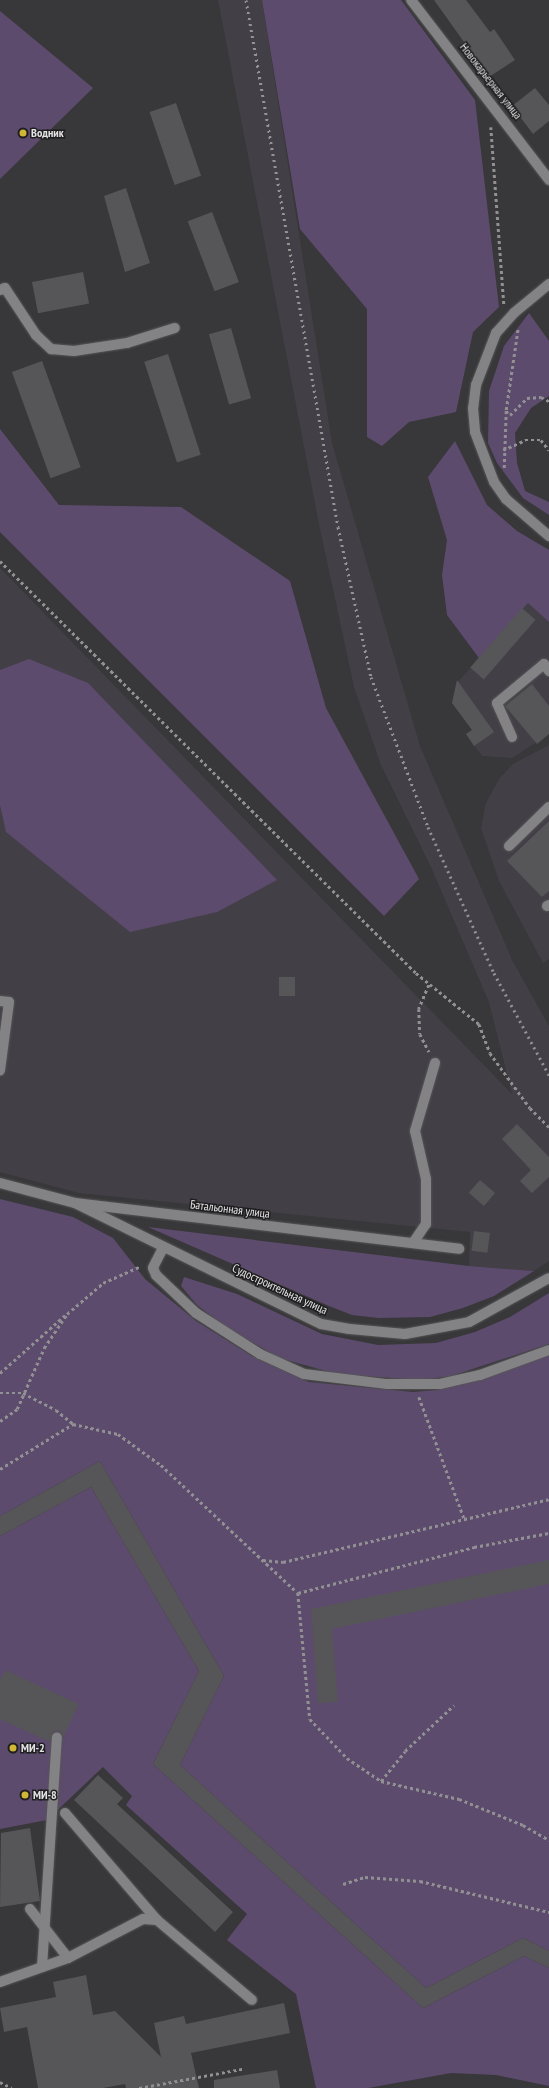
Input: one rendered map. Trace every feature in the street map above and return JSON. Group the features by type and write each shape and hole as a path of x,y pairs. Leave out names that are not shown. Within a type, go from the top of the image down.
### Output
{"street":[{"name":"Новокарьерная улица","path":"412,0 490,100 549,180"},
{"path":"549,284 514,313 496,333 476,385 475,432 484,460 506,499 549,536"},
{"path":"0,290 5,288 36,335 51,349 74,351 127,343 175,328"},
{"path":"512,737 497,703 544,664 549,671"},
{"path":"508,846 549,807"},
{"path":"0,1000 9,1002 0,1070"},
{"path":"413,1243 426,1224 426,1179 415,1131 435,1063"},
{"name":"Батальонная улица","path":"0,1183 75,1203 459,1249"},
{"name":"Судостроительная улица","path":"75,1203 163,1248 321,1324 378,1333 433,1331 469,1322 549,1278"},
{"path":"163,1248 153,1268 161,1281 196,1313 282,1365 339,1380 414,1385 462,1380 549,1350"},
{"path":"42,1967 57,1738"},
{"path":"65,1813 157,1920 252,2000"},
{"path":"30,1909 68,1958"},
{"path":"0,1982 68,1958 144,1918 157,1920"}],"path":[{"path":"490,100 505,322"},
{"path":"504,476 503,450 506,410 518,324 514,313"},
{"path":"506,410 510,415 527,398 541,397 549,401"},
{"path":"503,450 525,440 541,440 549,450"},
{"path":"0,561 429,985 479,1024 490,1053 530,1108 549,1127"},
{"path":"429,985 419,1009 420,1034 435,1063"},
{"path":"0,1374 103,1283 123,1272 142,1266 153,1268"},
{"path":"0,1421 17,1409 44,1348 67,1314"},
{"path":"414,1385 464,1518"},
{"path":"0,1393 23,1393 56,1410 73,1424 118,1434 161,1465 298,1593 310,1719 347,1758 381,1781 459,1799 523,1825 549,1840"},
{"path":"0,1469 73,1424"},
{"path":"263,1560 283,1562 549,1499"},
{"path":"298,1593 466,1549 549,1533"},
{"path":"381,1781 405,1751 454,1705"},
{"path":"343,1884 365,1877 420,1881 549,1912"},
{"path":"139,2088 242,2069"},
{"path":"0,2082 12,2088"}],"shaded area":[{"path":"218,0 262,0 332,443 420,746 512,960 549,1026 549,1261 534,1271 469,1266 470,1232 79,1193 0,1172 0,568 512,1094 489,1002 431,867 381,765 354,687 319,524"},
{"path":"262,0 401,0 475,100 499,307 473,332 456,412 409,422 382,446 367,437 367,309 300,229"},
{"name":"Водник","path":"0,11 93,88 0,179"},
{"path":"529,313 549,341 549,396 531,408 515,433 517,463 525,491 549,502 549,515 523,498 497,463 488,443 489,391 504,346"},
{"path":"0,429 59,505 181,507 290,581 326,708 419,879 384,916 0,532"},
{"path":"455,441 487,505 517,531 549,550 549,622 528,603 479,658 447,615 442,575 447,540 428,477"},
{"path":"528,603 549,622 549,734 512,758 482,756 466,734 472,730 452,703 456,684"},
{"path":"29,659 88,683 277,880 217,912 130,932 6,832 0,805 0,670"},
{"path":"549,745 549,959 543,963 499,881 481,828 486,803 499,779 513,764"},
{"path":"0,1199 73,1217 113,1238 145,1279 196,1321 252,1356 309,1382 413,1392 437,1390 549,1355 549,1951 523,1938 426,1988 180,1765 224,1676 100,1461 0,1516"},
{"path":"148,1227 469,1266 534,1271 494,1296 463,1308 430,1317 379,1318 352,1315"},
{"path":"184,1277 237,1294 322,1334 378,1345 436,1343 475,1332 510,1317 549,1293 549,1344 451,1376 421,1380 337,1374 279,1358 223,1325 197,1305 181,1286"},
{"path":"91,1487 199,1671 153,1764 423,2008 524,1956 549,1968 549,2086 496,2075 451,2073 368,2088 316,2088 296,1994 227,1940 247,1914 126,1805 132,1796 103,1767 47,1820 0,1829 0,1536"}],"building":[{"path":"434,0 466,0 490,32 494,29 515,60 489,77"},
{"path":"535,88 549,105 549,121 533,134 512,106"},
{"path":"176,103 201,176 175,185 150,112"},
{"path":"126,188 150,263 125,272 104,196"},
{"path":"212,212 239,282 215,291 188,221"},
{"path":"83,272 89,303 38,313 32,282"},
{"path":"231,328 251,398 229,405 209,334"},
{"path":"168,354 201,455 177,463 144,362"},
{"path":"42,361 81,467 51,478 12,372"},
{"path":"522,608 536,620 484,679 470,668"},
{"path":"457,680 494,732 474,746 466,734 472,730 452,703"},
{"path":"532,684 549,706 549,734 537,744 505,706"},
{"path":"549,821 549,891 542,897 507,861"},
{"path":"279,977 295,977 295,996 279,996"},
{"path":"517,1124 549,1157 549,1177 532,1193 520,1181 531,1170 502,1139"},
{"path":"480,1180 495,1193 484,1206 469,1193"},
{"path":"474,1231 490,1233 487,1253 472,1251"},
{"path":"100,1461 224,1676 180,1765 426,1988 523,1938 549,1951 549,1968 524,1956 423,2008 153,1764 199,1671 91,1487 0,1536 0,1516"},
{"path":"549,1560 549,1584 332,1629 338,1702 318,1703 311,1609"},
{"path":"5,1670 79,1704 63,1737 60,1731 54,1731 50,1742 0,1719 0,1680"},
{"path":"98,1775 123,1798 117,1804 233,1912 215,1932 74,1800"},
{"path":"30,1828 40,1901 0,1907 1,1833"},
{"path":"86,1975 93,2015 115,2011 161,2057 154,2023 184,2016 186,2024 284,2003 290,2033 191,2053 199,2088 126,2088 125,2084 103,2088 38,2088 27,2027 4,2032 0,2008 56,1997 53,1982"},
{"path":"277,2070 280,2088 214,2088 214,2080"}],"railway":[{"path":"246,0 338,527 371,677 428,827 494,973 549,1075"}],"place":[{"name":"Водник","path":"23,133"},
{"name":"МИ-2","path":"13,1748"},
{"name":"МИ-8","path":"25,1795"}]}
